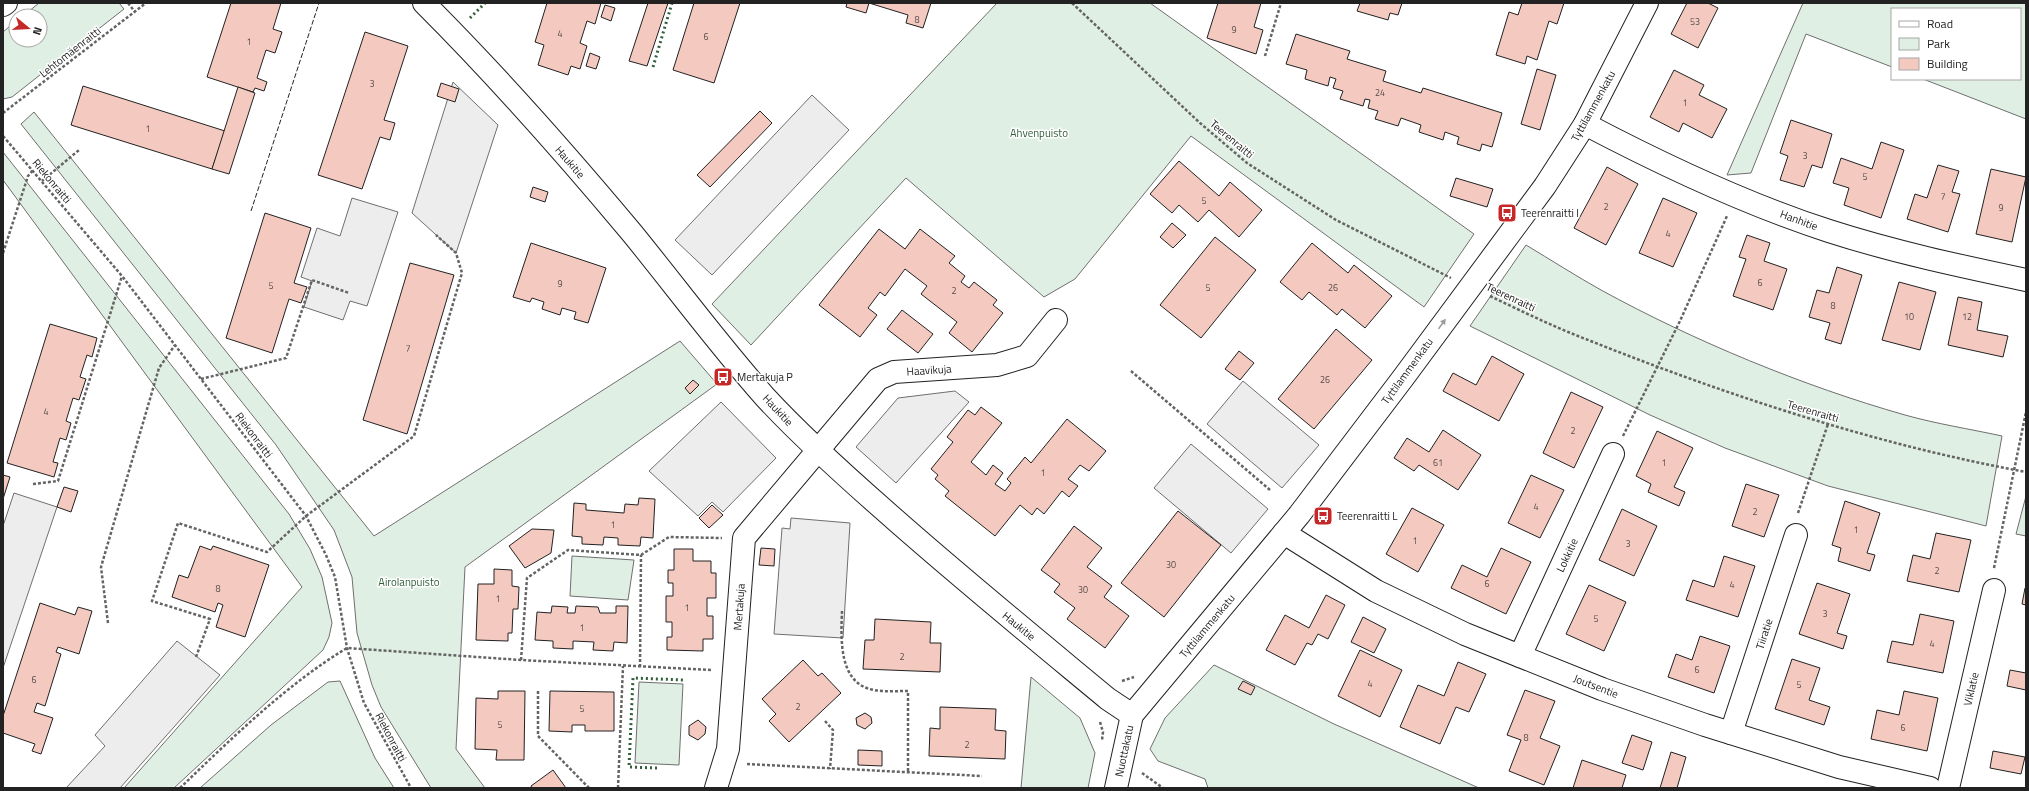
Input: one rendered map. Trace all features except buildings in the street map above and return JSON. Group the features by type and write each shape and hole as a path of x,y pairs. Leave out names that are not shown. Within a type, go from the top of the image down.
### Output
{"street":[{"name":"Haukitie","path":"424,3 494,74 630,231 737,365 818,451 956,574 1108,698 1132,715"},
{"name":"Tyttilammenkatu","path":"1132,715 1284,533 1403,378 1469,286 1524,215 1585,124 1647,3"},
{"name":"Hanhitie","path":"1585,124 1736,195 1786,216 1884,248 2026,280"},
{"name":"Haavikuja","path":"818,451 878,380 894,372 997,365 1027,356 1056,320"},
{"path":"744,538 818,451"},
{"name":"Lokkitie","path":"1520,656 1614,454"},
{"name":"Joutsentie","path":"1284,533 1376,591 1465,634 1602,689 1731,733 1839,767 1930,788"},
{"name":"Tiiratie","path":"1731,733 1796,535"},
{"name":"Mertakuja","path":"716,788 728,749 744,538"},
{"name":"Viklatie","path":"1948,788 1994,590"},
{"name":"Nuottakatu","path":"1116,788 1132,715"}],"path":[{"path":"128,3 135,12"},
{"name":"Lehtomäenraitti","path":"3,113 146,3"},
{"name":"Teerenraitti","path":"1072,3 1165,91 1247,163 1336,220 1469,286 1577,336 1721,390 1828,424 1986,465 2026,472"},
{"path":"1265,56 1281,3"},
{"name":"Riekonraitti","path":"3,136 122,276 306,516 326,554 335,577 348,648 364,703 411,788"},
{"path":"42,182 79,150"},
{"path":"3,253 28,176 33,170"},
{"path":"1614,454 1680,321 1736,195"},
{"path":"196,657 210,619 152,601 178,523 267,552 306,516 414,436 462,273 456,253 436,235"},
{"path":"33,484 58,481 122,276"},
{"path":"201,379 286,358 312,280 350,293"},
{"path":"108,623 101,567 159,368 175,345"},
{"path":"1131,371 1270,490"},
{"path":"1994,590 1994,570 2026,412"},
{"path":"1796,535 1794,524 1828,424"},
{"path":"521,660 527,578 568,550 641,555 669,537 744,538"},
{"path":"640,667 641,555"},
{"path":"842,611 841,638 843,658 847,670 863,687 874,690 908,691 908,773"},
{"path":"180,788 239,731 323,662 348,648 521,660 734,671"},
{"path":"618,788 623,666"},
{"path":"538,691 538,736 589,788"},
{"path":"825,722 833,730 830,769"},
{"path":"724,763 982,776"},
{"path":"1136,769 1163,788"}],"green space":[{"path":"39,3 119,3 124,9 12,97 3,99 3,32 8,28 8,48 48,48 48,8 33,8"},
{"name":"Ahvenpuisto","path":"997,3 1150,3 1474,234 1424,307 1191,136 1075,279 1044,297 906,178 751,345 712,304"},
{"path":"1803,3 2026,3 2026,119 1926,80 2021,80 2021,8 1891,8 1891,67 1806,34 1751,173 1727,175"},
{"name":"Airolanpuisto","path":"34,112 374,536 680,341 717,384 465,567 456,749 485,788 431,788 381,707 372,685 357,633 352,577 334,530 276,445 21,124"},
{"path":"3,152 289,514 310,549 322,577 332,623 329,637 323,650 174,788 124,788 302,587 3,180"},
{"path":"1526,245 1592,285 1637,309 1673,327 1750,361 1828,390 1905,415 2002,436 1986,526 1828,486 1725,448 1650,415 1470,326"},
{"path":"2026,496 2026,536 2016,534"},
{"path":"572,556 634,560 628,600 570,596"},
{"path":"1214,665 1334,724 1479,788 1208,788 1205,779 1158,761 1150,749 1165,718"},
{"path":"1031,677 1080,718 1095,753 1088,788 1021,788"},
{"path":"340,681 375,758 394,788 200,788 271,725 328,682"},
{"path":"639,682 683,684 679,765 635,763"}],"shaded area":[{"path":"453,82 498,125 456,253 412,213"},
{"path":"812,95 849,130 712,275 675,240"},
{"path":"352,198 398,212 367,306 350,301 343,320 304,307 312,281 301,277 317,228 340,236"},
{"path":"1243,381 1319,445 1282,488 1207,424"},
{"path":"955,391 969,402 896,483 856,447 898,398"},
{"path":"721,402 776,458 723,512 712,502 698,516 649,471"},
{"path":"1191,444 1268,509 1231,553 1154,488"},
{"path":"14,493 57,507 3,668 3,526"},
{"path":"791,518 850,523 843,638 774,634 782,528 790,529"},
{"path":"177,641 220,675 120,788 66,788 105,746 95,735"}],"hedge":[{"path":"470,18 485,3"},
{"path":"653,67 672,3"},
{"path":"657,768 629,767 633,678 684,680"}],"fence":[{"path":"251,211 319,3"}],"place":[{"name":"Teerenraitti I","path":"1507,213"},
{"name":"Mertakuja P","path":"723,377"},
{"name":"Teerenraitti L","path":"1323,516"}]}
